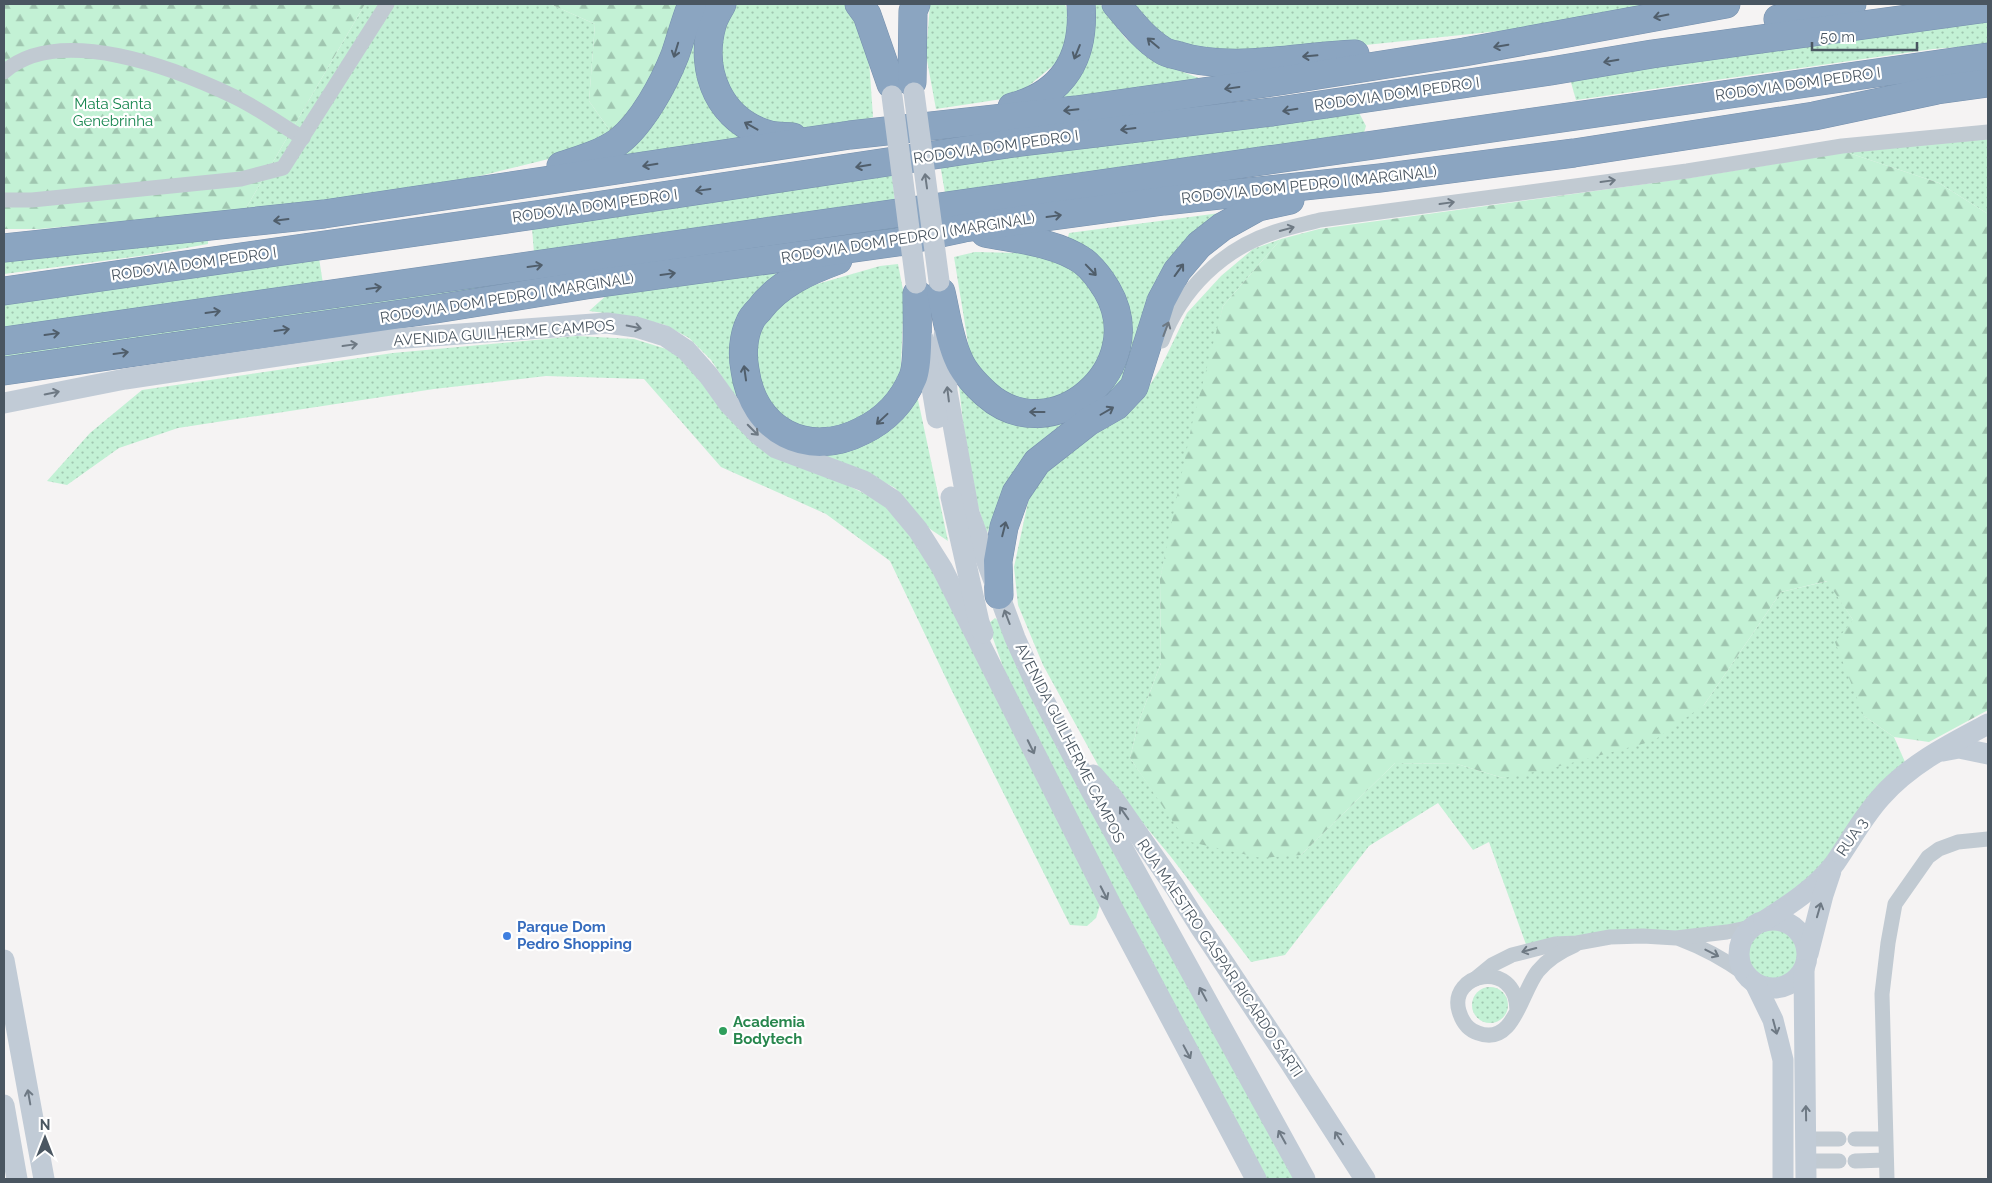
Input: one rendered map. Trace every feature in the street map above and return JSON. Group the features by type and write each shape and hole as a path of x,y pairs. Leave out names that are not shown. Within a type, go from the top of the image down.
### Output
{"highway":[{"path":"324,214 423,190 562,166 594,155 618,142 631,129 657,93 675,55 692,4"},
{"path":"722,4 712,23 708,48 709,73 723,103 736,117 751,127 771,135 813,138 850,136"},
{"path":"859,4 867,15 902,89"},
{"path":"902,89 913,12 916,4"},
{"path":"956,122 1022,105 1039,98 1053,89 1070,69 1080,44 1082,25 1080,4"},
{"path":"1116,4 1140,32 1163,51 1194,61 1230,64 1324,55 1464,52"},
{"path":"4,248 324,214 850,136 956,122 1076,110 1464,52 1726,4"},
{"path":"1652,54 1763,22 1852,4"},
{"name":"RODOVIA DOM PEDRO I","path":"4,291 1014,143 1272,112 1551,71 1652,54 1988,8"},
{"name":"RODOVIA DOM PEDRO I","path":"4,341 1988,57"},
{"path":"1814,116 1937,90 1988,83"},
{"path":"1814,116 1988,101"},
{"name":"RODOVIA DOM PEDRO I (MARGINAL)","path":"4,371 436,309 586,285 898,242 964,228 1164,201 1380,178 1574,153 1814,116"},
{"path":"999,595 998,561 1004,527 1016,493 1037,462 1088,422 1116,406 1134,387 1161,301 1177,271 1200,245 1222,227 1258,208 1380,178"},
{"path":"928,288 958,359 976,385 998,405 1018,412 1042,413 1069,406 1090,394 1107,371 1116,351 1120,327 1114,302 1102,281 1083,261 1062,250 964,228"},
{"path":"898,242 821,266 794,279 769,296 750,322 742,354 747,387 760,412 775,428 796,439 818,442 846,439 877,424 900,401 914,376 928,288"},
{"path":"4,279 131,273"}],"main road":[{"name":"AVENIDA GUILHERME CAMPOS","path":"878,4 902,89"},
{"name":"AVENIDA GUILHERME CAMPOS","path":"901,4 902,89 928,288 952,500 979,622 1010,703"},
{"name":"AVENIDA GUILHERME CAMPOS","path":"928,288 969,512 1015,638 1038,689 1066,743 1305,1179"},
{"name":"AVENIDA GUILHERME CAMPOS","path":"8,403 125,379 393,339 606,323 636,327 665,336 686,350 709,376 729,404 758,434 776,448 864,481 893,500 918,530 942,568 974,636 1010,703 1113,910 1256,1179"},
{"name":"RUA 3","path":"1758,924 1790,905 1813,886 1834,864 1856,828 1881,796 1909,770 1937,751 1988,724"},
{"name":"RUA MAESTRO GASPAR RICARDO SARTI","path":"1066,743 1113,798 1170,880 1365,1179"},
{"name":"RUA 3","path":"1937,751 1959,748 1988,754"},
{"path":"1750,979 1765,988 1782,987 1797,979 1805,963 1823,894 1834,864"},
{"path":"1783,1179 1783,1060 1773,1020 1740,962 1739,949 1744,937 1758,924 1777,921 1790,925 1800,933 1806,944 1806,1170"},
{"path":"4,960 44,1179"},
{"path":"4,1105 17,1179"}],"street":[{"path":"4,200 32,200 241,179 283,168 387,4"},
{"path":"4,72 13,64 36,55 72,50 114,54 155,65 235,97 303,138"},
{"path":"1134,387 1158,351 1170,320 1185,295 1218,262 1250,243 1274,232 1320,220 1678,172 1842,146 1988,132"},
{"path":"1887,1179 1882,994 1888,943 1896,904 1928,856 1939,849 1958,842 1988,839"},
{"path":"1578,944 1555,944 1512,955 1492,965 1465,986 1460,996 1458,1008 1461,1019 1469,1028 1479,1034 1495,1034 1504,1030 1512,1024 1529,984 1538,971 1563,950 1578,944 1610,937 1676,938 1758,924"},
{"path":"1676,938 1716,955 1750,979"},
{"path":"1475,979 1485,976 1496,977 1506,982 1513,989 1517,999 1517,1010"},
{"path":"1806,1138 1839,1139"},
{"path":"1855,1139 1885,1139"},
{"path":"1855,1161 1886,1160"},
{"path":"1806,1170 1839,1161"}],"green space":[{"name":"Mata Santa Genebrinha","path":"4,4 365,4 245,210 39,229 4,229"},
{"path":"365,4 550,4 595,24 589,101 618,142 423,190 245,210"},
{"path":"550,4 681,4 670,65 618,142 589,101 595,24"},
{"path":"701,4 718,4 705,23 748,140 618,159"},
{"path":"735,4 844,4 857,19 869,60 873,117 846,125 804,130 746,116 718,78 717,33"},
{"path":"930,4 1065,4 1071,22 1061,59 1026,88 1009,98 936,109 926,55"},
{"path":"1085,4 1100,4 1126,39 1162,64 1204,80 1052,101"},
{"path":"1122,4 1651,4 1509,30 1204,62 1150,40"},
{"path":"1988,17 1988,45 1933,49 1576,100 1570,79"},
{"path":"1357,109 1366,126 1363,136 945,193 940,164"},
{"path":"1988,139 1988,214 1939,183 1846,152"},
{"path":"1846,152 1939,183 1988,214 1988,710 1929,742 1894,737 1864,716 1835,642 1853,620 1827,581 1781,592 1704,705 1653,741 1549,769 1503,778 1457,764 1395,763 1301,855 1261,858 1186,841 1130,758 1139,721 1161,663 1160,579 1192,424 1223,306 1281,239 1319,229 1696,177"},
{"path":"892,175 895,202 534,253 532,228"},
{"path":"1235,211 1191,243 1131,381 998,506 987,533 971,476 958,377 1037,424 1126,353 1067,242 1069,233"},
{"path":"898,225 899,233 4,359 4,352"},
{"path":"208,239 208,244 147,255 4,274 4,256"},
{"path":"1281,239 1223,306 1160,579 1161,663 1139,721 1130,758 1159,800 1301,855 1395,763 1457,764 1503,778 1704,705 1781,592 1828,581 1853,620 1864,716 1894,737 1909,771 1838,858 1764,921 1528,950 1489,842 1473,850 1438,803 1369,846 1285,955 1251,962 1171,857 1104,776 1043,665 1018,605 1014,567 1028,502 1042,475 1070,449 1099,432 1143,396 1160,369 1187,313 1221,276 1253,249"},
{"path":"975,252 1052,254 1086,275 1107,306 1110,344 1093,376 1063,397 1028,402 999,391 970,355 954,257"},
{"path":"319,258 323,284 4,330 4,303"},
{"path":"898,264 904,295 900,386 872,421 824,434 782,425 760,387 754,348 770,310 800,289 880,266"},
{"path":"778,272 753,295 755,418 857,446 892,429 917,395 948,541 930,529 895,488 867,473 838,464 752,422 711,360 689,338 665,325 635,317 589,311 608,294"},
{"path":"577,336 634,339 676,352 818,471 888,505 942,579 1100,905 1096,918 1087,926 1070,925 952,691 890,561 826,514 721,467 644,379 546,376 434,389 178,428 119,448 67,485 47,481 90,433 142,390 393,353"},
{"path":"995,618 1000,622 1299,1179 1261,1179 1009,684 988,624"},
{"path":"1767,926 1779,926 1789,930 1797,938 1801,954 1797,970 1789,978 1779,982 1767,982 1757,978 1749,970 1745,960 1745,948 1749,938 1757,930"},
{"path":"1490,987 1497,988 1503,992 1507,998 1507,1012 1503,1018 1497,1022 1490,1023 1483,1022 1477,1018 1473,1012 1472,1005 1473,998 1477,992 1483,988"}],"place":[{"name":"Parque Dom Pedro Shopping","path":"507,936"},
{"name":"Academia Bodytech","path":"723,1031"}]}
